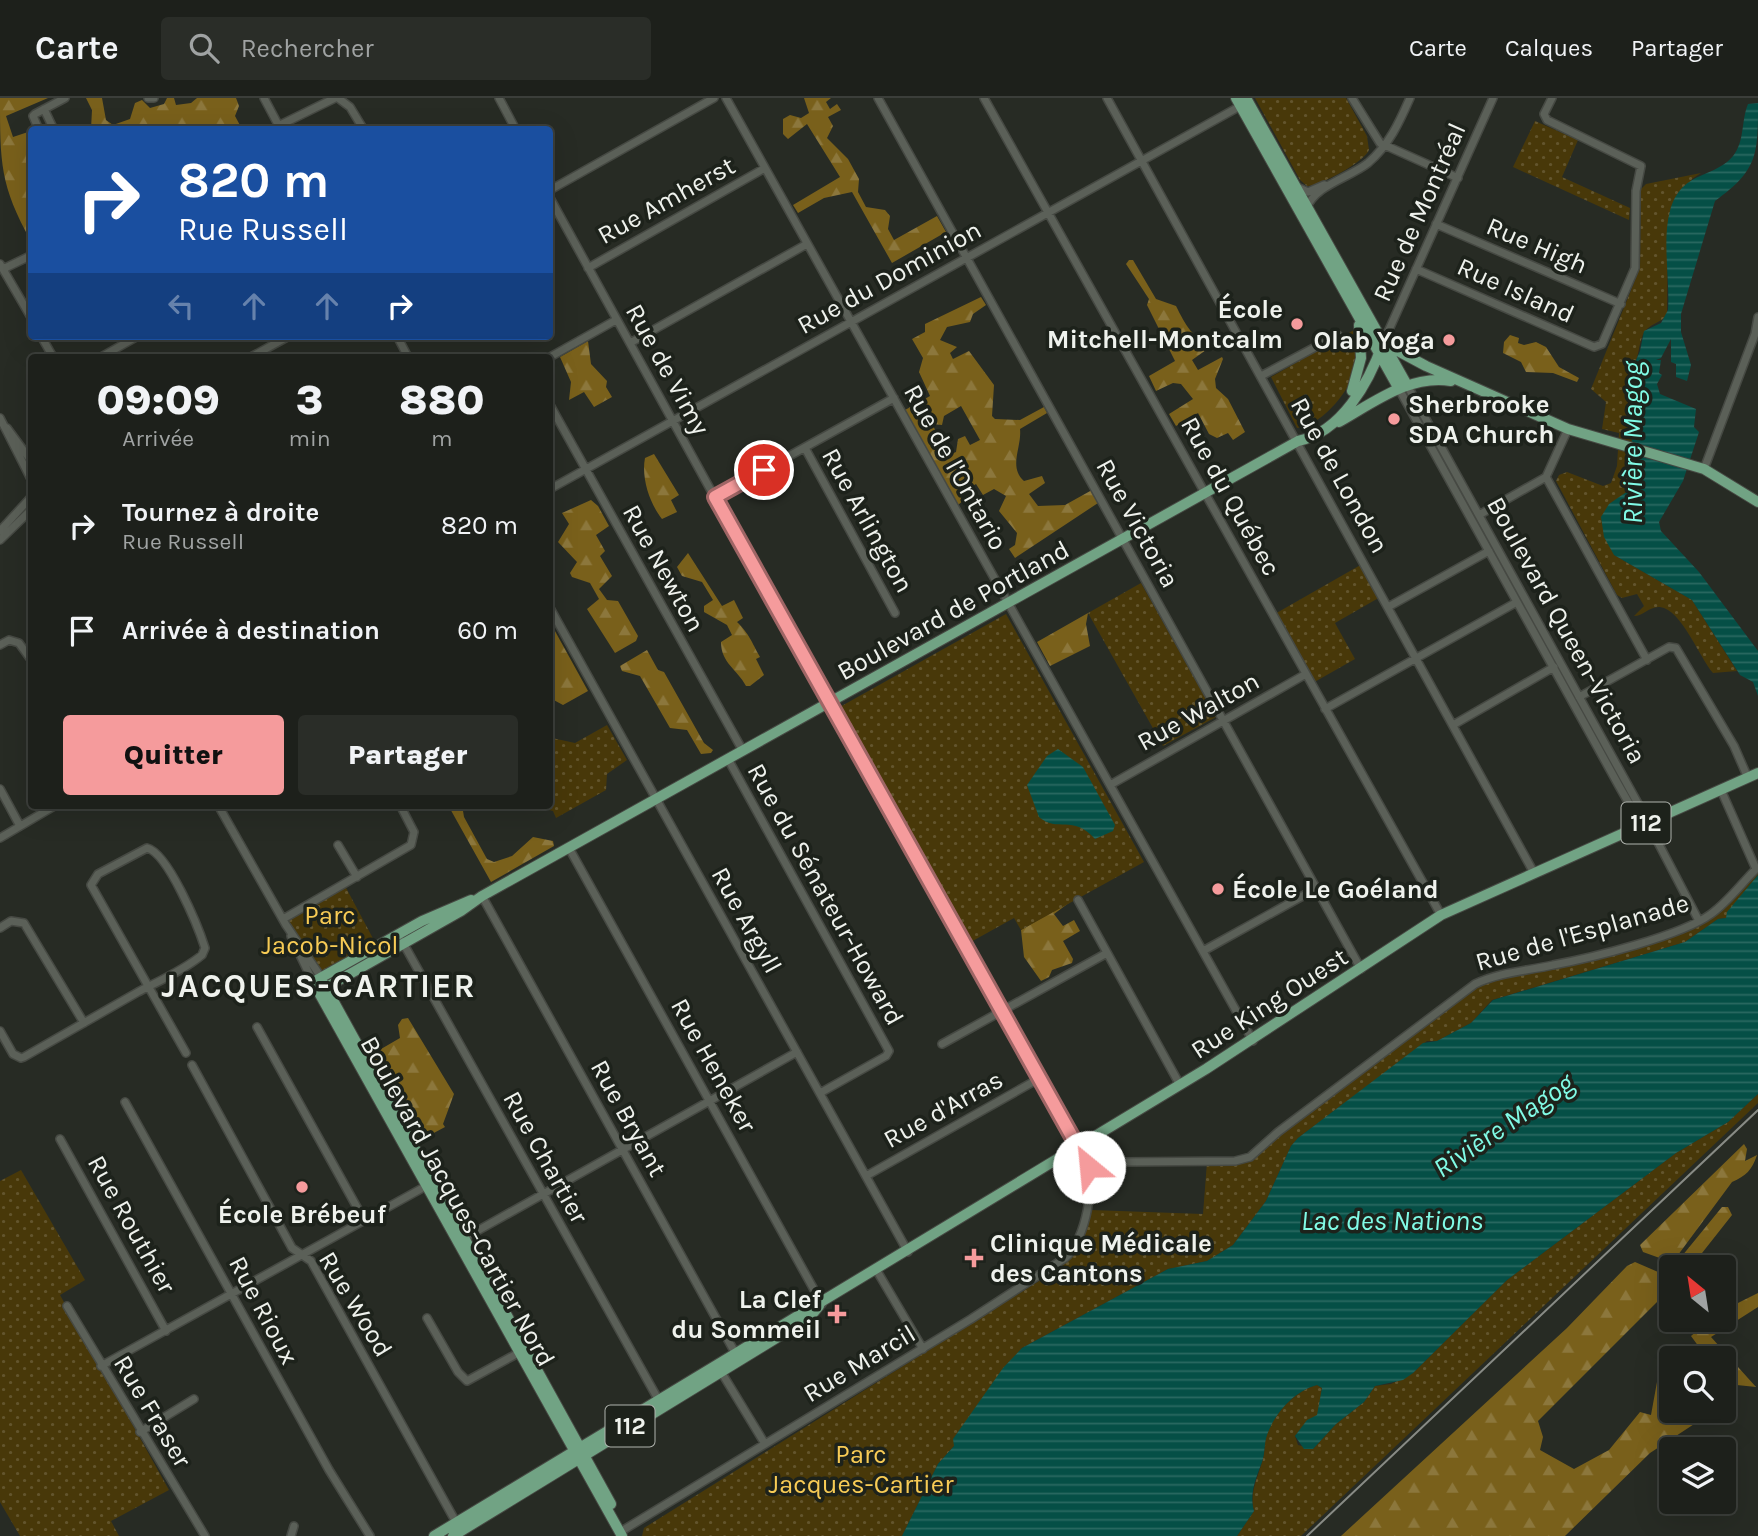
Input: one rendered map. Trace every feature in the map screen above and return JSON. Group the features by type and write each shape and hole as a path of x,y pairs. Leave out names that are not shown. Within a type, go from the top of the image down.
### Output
{"main road":[{"name":"Boulevard Queen-Victoria","path":"1242,101 1295,186 1383,343 1383,361"},
{"name":"Boulevard Queen-Victoria","path":"1242,101 1354,311 1383,361 1403,387"},
{"path":"1352,391 1362,347 1354,311"},
{"name":"Boulevard de Portland","path":"1298,441 1318,433 1347,409 1383,361 1383,343"},
{"path":"1383,343 1426,366 1568,429 1704,469 1758,502"},
{"name":"Boulevard de Portland","path":"319,985 458,904 482,896 1298,441 1333,415 1352,391 1383,361"},
{"path":"1383,361 1426,366"},
{"path":"1318,433 1403,387 1434,379 1465,384"},
{"name":"Rue King Ouest","path":"578,1452 1253,1041 1441,915 1753,776"},
{"name":"Boulevard Jacques-Cartier Nord","path":"319,985 625,1534"},
{"name":"Rue King Ouest","path":"434,1536 456,1530 658,1399 718,1367"}],"street":[{"path":"37,126 33,116 65,98"},
{"path":"148,98 154,98"},
{"path":"264,98 279,126"},
{"path":"282,126 337,98 350,107 362,126"},
{"path":"499,98 514,126"},
{"path":"553,188 714,98"},
{"name":"Rue de l'Ontario","path":"726,98 1253,1041"},
{"name":"Rue Victoria","path":"878,98 1361,969"},
{"name":"Rue du Québec","path":"984,98 1441,915"},
{"name":"Rue de London","path":"1107,98 1534,873"},
{"path":"1352,98 1372,133 1385,145 1458,178"},
{"path":"1306,225 1307,207 1319,192 1362,167 1385,145 1410,98"},
{"name":"Rue de Montréal","path":"1383,343 1493,98"},
{"path":"1552,98 1544,114 1547,121 1639,163 1641,168 1636,191 1635,268 1620,304"},
{"name":"Rue du Dominion","path":"553,487 1142,160 1242,101"},
{"path":"44,109 52,126"},
{"name":"Rue Amherst","path":"587,268 765,168"},
{"path":"1295,186 1307,192 1335,183"},
{"name":"Rue de Vimy","path":"553,204 1078,1147"},
{"name":"Rue High","path":"1436,224 1620,304"},
{"path":"629,343 807,244"},
{"path":"28,256 1,266 28,312"},
{"name":"Rue Island","path":"1416,269 1594,347 1599,346 1620,304"},
{"path":"1704,469 1757,334 1758,317"},
{"path":"553,355 616,320"},
{"path":"1261,376 1338,335"},
{"path":"106,354 131,340"},
{"path":"256,354 282,340"},
{"name":"Boulevard Queen-Victoria","path":"1403,387 1479,515 1580,696 1642,809 1646,824"},
{"name":"Boulevard Queen-Victoria","path":"1403,387 1572,701 1635,814 1646,824"},
{"path":"715,497 894,398"},
{"name":"Rue Newton","path":"553,410 743,751"},
{"path":"1,420 28,457"},
{"path":"1,420 28,473"},
{"path":"1479,515 1546,477 1568,429"},
{"name":"Rue Arlington","path":"805,448 895,612"},
{"path":"1546,477 1647,660"},
{"path":"0,531 28,500"},
{"path":"0,540 28,513"},
{"path":"1388,607 1489,551"},
{"path":"1325,709 1517,602"},
{"name":"Rue Argyll","path":"553,613 908,1252"},
{"path":"0,645 9,640 19,643 28,655"},
{"path":"1572,701 1669,647 1680,652 1753,776"},
{"path":"1453,725 1554,667"},
{"name":"Rue Walton","path":"1110,785 1306,674"},
{"name":"Rue du Sénateur-Howard","path":"728,759 889,1051 886,1056 820,1093"},
{"path":"0,789 20,826"},
{"name":"Rue de l'Esplanade","path":"1089,1167 1123,1162 1235,1161 1250,1157 1278,1132 1475,984 1498,975 1573,961 1676,932 1699,921 1725,902 1756,869 1721,790"},
{"path":"0,838 49,809"},
{"name":"Boulevard Jacques-Cartier Nord","path":"220,809 319,985"},
{"path":"284,922 408,848 413,842 413,828 402,809"},
{"path":"1646,824 1699,921"},
{"path":"338,845 357,877"},
{"path":"0,1031 13,1054 21,1058 147,988 205,952 189,908 158,853 152,848 143,849 98,874 91,885 147,988 186,1054"},
{"name":"Rue Heneker","path":"569,848 822,1304"},
{"path":"1203,951 1317,888"},
{"name":"Rue Bryant","path":"482,896 737,1356"},
{"path":"1078,900 1180,1085"},
{"path":"0,928 11,921 24,923 84,1023"},
{"name":"Rue Chartier","path":"401,939 658,1399"},
{"path":"942,1044 1107,953"},
{"path":"257,1027 365,1220"},
{"path":"461,1241 797,1052"},
{"name":"Rue Wood","path":"192,1065 292,1248 311,1262 456,1530"},
{"name":"Rue d'Arras","path":"866,1176 1040,1078"},
{"name":"Rue Rioux","path":"125,1102 328,1470 370,1536"},
{"name":"Rue Routhier","path":"60,1139 166,1331"},
{"path":"1078,1147 1089,1167"},
{"name":"Rue Marcil","path":"1078,1147 1083,1167 1085,1209"},
{"name":"Rue Marcil","path":"625,1534 765,1444 923,1349 1074,1250 1083,1230 1089,1167"},
{"path":"101,1366 429,1184"},
{"path":"877,1271 923,1349"},
{"name":"Rue Fraser","path":"67,1306 140,1432 205,1536"},
{"path":"428,1318 458,1372 467,1381 522,1351"},
{"path":"718,1367 765,1444"},
{"path":"140,1432 194,1399"},
{"path":"291,1536 294,1526"}],"green space":[{"path":"0,98 48,98 6,116 13,137 28,132 28,235 8,188 0,140"},
{"path":"86,98 102,98 106,120 113,125 130,119 135,103 142,100 150,108 164,104 167,98 174,98 176,105 191,103 197,98 236,98 239,106 235,116 240,126 91,126 92,110"},
{"path":"804,98 831,98 826,102 830,109 837,104 841,110 828,117 833,126 827,138 848,159 859,179 858,192 866,207 885,210 890,216 888,229 894,240 937,216 946,232 892,263 852,192 824,198 798,213 793,205 840,177 807,124 788,139 783,134 783,119 790,115 801,118 809,113"},
{"path":"1255,98 1346,98 1367,136 1369,150 1359,161 1341,172 1307,186 1300,180"},
{"path":"1535,121 1578,140 1562,177 1630,208 1629,220 1513,167"},
{"path":"1701,173 1692,179 1668,227 1667,315 1644,333 1631,370 1638,391 1632,425 1638,484 1629,493 1614,555 1692,600 1737,671 1713,673 1683,625 1668,610 1656,607 1634,616 1644,606 1637,594 1622,598 1617,595 1556,481 1559,475 1567,472 1603,486 1611,483 1617,466 1619,433 1602,429 1606,402 1591,389 1640,268 1641,189 1646,184"},
{"path":"1133,260 1156,299 1176,306 1195,335 1213,345 1192,360 1198,370 1222,357 1215,379 1216,388 1228,399 1245,432 1233,440 1228,433 1217,438 1209,434 1198,413 1176,426 1169,414 1193,399 1181,384 1173,383 1156,391 1149,376 1175,361 1147,305 1149,299 1126,264"},
{"path":"981,297 986,305 973,314 970,322 947,327 940,340 957,347 950,353 953,359 969,351 994,385 992,416 995,419 1020,420 1044,407 1047,413 1020,429 1016,463 1019,475 1024,481 1042,476 1045,483 1029,494 1038,506 1065,505 1092,490 1098,503 1015,558 1009,549 1015,545 1017,533 999,511 1006,496 994,489 983,495 976,484 962,492 965,499 958,505 905,410 930,396 919,372 923,358 912,339 925,332 925,324","holes":["961,406 980,440 970,445 965,436 958,439 956,452 949,455 932,424 942,425 944,416"]},
{"path":"1354,330 1358,361 1348,386 1330,410 1308,425 1297,428 1271,377"},
{"path":"1510,335 1519,338 1518,343 1524,345 1536,342 1546,347 1559,367 1579,378 1577,382 1553,373 1526,372 1521,362 1503,353 1504,342"},
{"path":"588,341 591,364 607,381 606,387 612,397 594,407 584,392 569,400 571,382 560,357"},
{"path":"654,454 679,495 671,500 677,512 662,519 650,498 644,474 645,458"},
{"path":"591,500 598,506 609,526 596,535 605,551 600,556 612,576 599,589 607,600 618,601 638,636 636,641 615,653 587,609 599,599 590,583 572,577 570,573 577,562 558,542 569,524 562,513"},
{"path":"688,553 722,606 734,600 743,618 737,622 760,657 756,659 764,675 750,686 746,686 724,655 721,642 732,635 727,625 704,612 704,606 713,600 702,582 682,576 677,567"},
{"path":"1364,563 1382,596 1335,623 1355,659 1311,684 1273,615"},
{"path":"1141,583 1216,717 1163,746 1088,613"},
{"path":"1088,613 1086,624 1090,646 1050,666 1037,642"},
{"path":"1006,614 1144,862 1021,930 1014,918 969,943 838,708"},
{"path":"553,627 588,691 563,705 553,700"},
{"path":"647,650 658,670 664,672 704,743 713,750 711,753 701,754 687,730 670,728 640,676 622,671 620,666"},
{"path":"607,725 627,760 607,774 606,790 556,818 553,811 545,809 553,809 553,738 575,743"},
{"path":"450,809 463,809 464,817 487,859 494,862 512,856 533,837 553,841 554,846 491,882"},
{"name":"Parc Jacques-Cartier","path":"1758,866 1758,875 1726,918 1718,919 1685,942 1492,1000 1471,1023 1437,1041 1427,1041 1298,1138 1291,1146 1266,1201 1233,1245 1207,1261 1168,1269 1022,1348 954,1438 954,1446 938,1464 902,1536 642,1536 644,1528 1060,1268 1082,1244 1091,1210 1203,1214 1207,1162 1244,1159 1475,984 1676,931 1710,915"},
{"name":"Parc Jacob-Nicol","path":"344,884 377,946 321,977 283,919"},
{"path":"1074,899 1054,914 1063,926 1074,920 1080,931 1063,941 1073,959 1072,963 1052,970 1049,977 1041,981 1024,957 1021,930"},
{"path":"408,1018 454,1094 443,1124 445,1127 417,1142 369,1056 400,1038 398,1025 402,1019"},
{"path":"1758,1094 1758,1103 1301,1536 1237,1536 1254,1511 1253,1491 1269,1429 1279,1412 1293,1398 1308,1388 1317,1385 1322,1388 1318,1415 1307,1421 1295,1436 1298,1445 1313,1449 1336,1424 1364,1402 1375,1386 1391,1384 1413,1373 1507,1280 1676,1153 1728,1122"},
{"path":"1744,1144 1747,1149 1745,1161 1757,1155 1751,1169 1732,1182 1678,1255 1659,1255 1659,1258 1643,1252 1640,1245"},
{"path":"21,1170 85,1280 60,1295 169,1490 111,1521 119,1536 20,1536 0,1502 0,1181"},
{"path":"1722,1207 1728,1207 1732,1215 1700,1255 1683,1255"},
{"path":"1635,1262 1659,1272 1659,1300 1538,1421 1543,1437 1540,1450 1574,1469 1609,1450 1640,1412 1651,1415 1659,1379 1659,1423 1696,1423 1674,1437 1659,1437 1659,1447 1565,1536 1341,1536 1567,1328 1627,1266"},
{"path":"1758,1293 1758,1307 1736,1321 1736,1304"},
{"path":"1696,1332 1719,1332 1711,1337 1719,1346 1698,1346 1691,1336"},
{"path":"1736,1365 1756,1387 1736,1386"}],"water":[{"path":"1758,103 1753,160 1740,180 1715,201 1681,314 1681,332 1691,365 1687,381 1676,377 1676,364 1671,362 1671,339 1661,358 1656,360 1661,360 1659,373 1662,375 1657,384 1660,394 1696,409 1694,427 1699,432 1683,481 1659,522 1661,531 1699,572 1758,651 1758,696 1753,682 1740,675 1692,600 1614,555 1604,537 1601,517 1609,504 1638,484 1631,436 1638,391 1630,374 1640,351 1644,331 1661,323 1668,310 1666,247 1670,211 1682,188 1717,169 1733,156 1739,144 1748,104"},
{"path":"1058,749 1083,767 1115,825 1113,831 1095,839 1079,827 1052,824 1039,817 1027,785 1047,756"},
{"name":"Lac des Nations","path":"1758,875 1758,1094 1728,1122 1676,1153 1507,1280 1413,1373 1403,1380 1375,1386 1364,1402 1336,1424 1313,1449 1304,1449 1295,1436 1307,1420 1317,1415 1322,1388 1317,1385 1293,1398 1280,1411 1267,1435 1253,1492 1254,1511 1237,1536 902,1536 938,1464 954,1446 953,1439 1003,1368 1022,1348 1168,1269 1207,1261 1233,1245 1266,1201 1291,1146 1298,1138 1423,1043 1437,1041 1471,1023 1493,1000 1685,942 1718,919 1726,918 1727,912"}],"railway":[{"path":"1307,1536 1758,1110"}],"place":[{"name":"École Mitchell-Montcalm","path":"1297,324"},
{"name":"Olab Yoga","path":"1449,340"},
{"name":"Sherbrooke SDA Church","path":"1394,419"},
{"name":"École Le Goéland","path":"1218,889"},
{"name":"École Brébeuf","path":"302,1187"},
{"name":"Clinique Médicale des Cantons","path":"974,1258"},
{"name":"La Clef du Sommeil","path":"837,1314"}],"district":[{"name":"JACQUES-CARTIER","path":"319,985"}],"route":[{"path":"764,470 715,497 1089,1167"}],"water label":[{"name":"Rivière Magog","path":"1632,443"},
{"name":"Rivière Magog","path":"1503,1125"}]}
